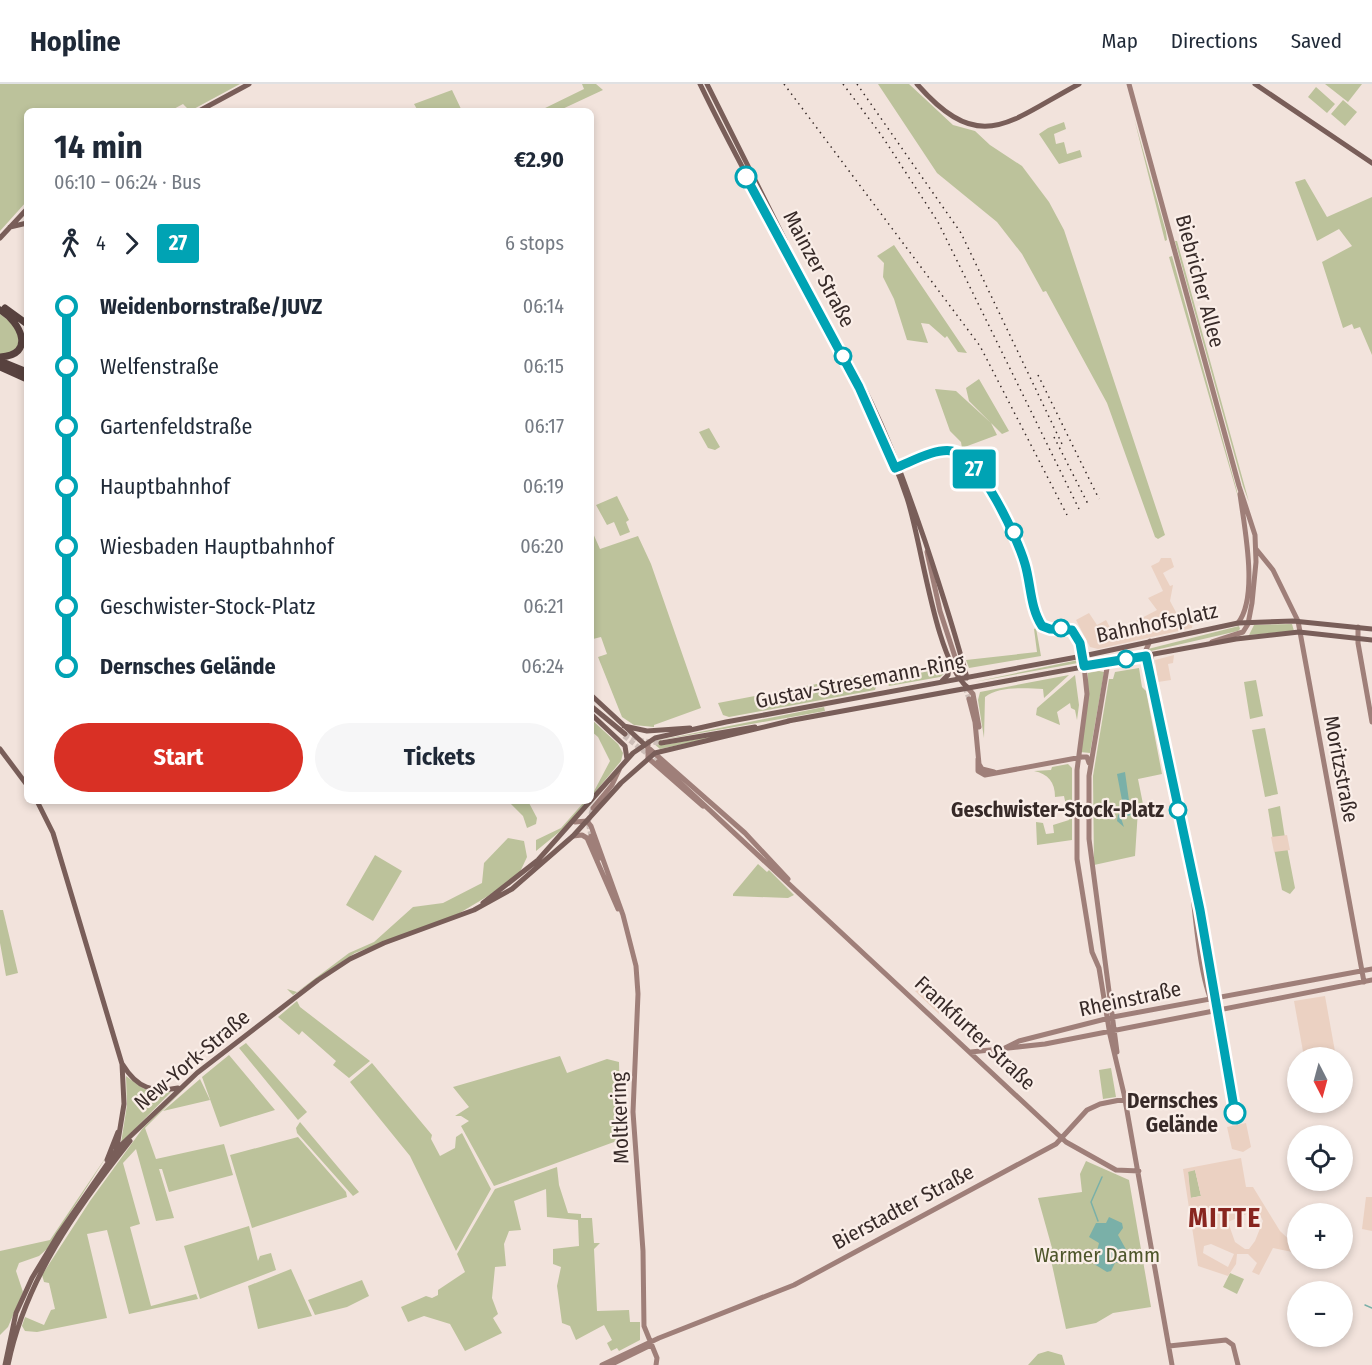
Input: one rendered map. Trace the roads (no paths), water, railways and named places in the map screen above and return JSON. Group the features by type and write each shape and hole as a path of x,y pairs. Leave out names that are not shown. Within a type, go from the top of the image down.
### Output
{"highway":[{"path":"0,306 24,322"},
{"path":"0,310 14,320 22,336 21,344 15,353 0,359"},
{"path":"0,359 24,371"},
{"path":"0,367 24,378"}],"main road":[{"path":"205,108 249,84"},
{"path":"917,84 955,119 982,128 1014,120 1079,85"},
{"name":"Biebricher Allee","path":"1129,84 1239,486 1251,514 1256,558 1248,622"},
{"path":"1255,84 1372,163"},
{"name":"Mainzer Straße","path":"705,86 726,140 869,394 897,456 966,678"},
{"name":"Mainzer Straße","path":"705,86 868,407 911,510 944,643 957,677"},
{"path":"0,238 7,230 22,221"},
{"name":"Biebricher Allee","path":"1238,623 1244,613 1247,595 1247,548 1239,486"},
{"name":"Mainzer Straße","path":"924,538 932,579"},
{"path":"1247,548 1252,552 1256,549 1270,566 1298,621"},
{"path":"1247,548 1256,558 1270,566"},
{"name":"Mainzer Straße","path":"924,558 958,666"},
{"name":"Bahnhofsplatz","path":"1083,656 1248,622 1298,621 1372,629"},
{"name":"Moritzstraße","path":"1298,621 1364,982"},
{"path":"1204,645 1242,633 1248,622"},
{"path":"1358,627 1372,722"},
{"name":"Bahnhofsplatz","path":"1084,666 1204,645 1299,632 1372,639"},
{"path":"1150,641 1146,648 1191,878 1200,910 1212,999 1216,1011"},
{"path":"937,683 948,675 948,655"},
{"path":"1083,656 1087,694 1077,770 1078,865 1092,952 1099,968 1110,1018"},
{"name":"Gustav-Stresemann-Ring","path":"647,744 713,725 937,683 957,677 966,678 1083,656"},
{"path":"1077,782 1084,784 1088,779 1108,662"},
{"name":"Gustav-Stresemann-Ring","path":"648,758 670,748 830,712 1084,666"},
{"path":"957,677 971,696 985,770"},
{"path":"964,687 966,678"},
{"path":"978,685 971,696 980,774 1067,759 1089,759 1090,858 1110,1018 1172,1365"},
{"path":"594,698 624,726 641,731 713,725"},
{"path":"828,704 827,709 830,712"},
{"path":"594,709 625,736"},
{"path":"594,716 625,736 647,744"},
{"name":"Gustav-Stresemann-Ring","path":"661,743 789,721"},
{"path":"624,726 627,759"},
{"path":"647,744 648,758 696,802 710,809"},
{"path":"642,762 647,744"},
{"name":"Frankfurter Straße","path":"647,744 758,846 801,893"},
{"name":"New-York-Straße","path":"594,799 627,759 647,744"},
{"path":"1067,759 1079,745"},
{"path":"668,765 667,755 670,748"},
{"path":"0,749 24,781"},
{"name":"New-York-Straße","path":"6,1365 16,1313 46,1253 99,1173 119,1148 180,1087 339,966 384,944 464,915 512,889 573,836 648,758"},
{"path":"978,759 985,770 999,772"},
{"path":"1067,759 1077,770"},
{"name":"Frankfurter Straße","path":"658,762 1062,1139 1081,1153 1116,1170 1138,1172"},
{"path":"593,808 612,785 619,770"},
{"path":"38,804 53,833 122,1064 124,1088 122,1119 119,1148 115,1160"},
{"name":"New-York-Straße","path":"464,915 525,872 590,804"},
{"path":"574,822 588,821 602,865"},
{"path":"573,836 582,835 587,838 602,865"},
{"path":"591,836 608,880"},
{"name":"Moltkering","path":"608,880 631,941"},
{"name":"Moltkering","path":"608,880 631,941 638,984 633,1112 645,1295 644,1326 657,1358 656,1365"},
{"name":"Rheinstraße","path":"1003,1049 1019,1041 1110,1018 1372,969"},
{"name":"Rheinstraße","path":"989,1052 1065,1040 1372,980"},
{"path":"1301,982 1305,986 1301,995"},
{"path":"1247,993 1245,999 1250,1005"},
{"path":"1064,1031 1068,1035 1065,1040"},
{"path":"971,1052 989,1052"},
{"path":"976,1057 989,1052"},
{"path":"122,1064 130,1077 144,1087 160,1090 180,1087"},
{"name":"Bierstadter Straße","path":"602,1365 803,1280 1062,1139 1086,1110 1100,1104 1125,1099"},
{"path":"6,1365 29,1296 46,1262 115,1160 150,1116"},
{"path":"99,1173 111,1150 122,1119"},
{"path":"1169,1346 1226,1340 1233,1345 1238,1365"},
{"name":"Bierstadter Straße","path":"610,1365 651,1343"}],"water":[{"path":"1125,772 1131,815 1121,818 1124,827 1117,821 1118,815 1124,811 1117,774"},
{"path":"1109,1217 1122,1223 1123,1228 1118,1235 1128,1253 1124,1262 1115,1263 1111,1271 1107,1272 1094,1264 1099,1243 1089,1237 1096,1223 1106,1223"}],"waterway":[{"path":"1098,1221 1091,1202 1102,1177"},
{"path":"1365,1305 1372,1308"}],"tunnel":[{"path":"958,666 969,699"},
{"path":"625,734 643,741 661,743"},
{"path":"624,736 658,762"},
{"path":"591,836 588,822 593,808"}],"railway":[{"path":"784,84 980,346 1067,515"},
{"path":"843,84 882,136 938,222 1079,509"},
{"path":"857,84 961,233 1062,444"},
{"path":"1038,375 1099,499"},
{"path":"1054,437 1088,504"}],"place":[{"name":"Geschwister-Stock-Platz","path":"1178,810"},
{"name":"Dernsches Gelände","path":"1235,1113"}],"district":[{"name":"MITTE","path":"1225,1218"}],"park label":[{"name":"Warmer Damm","path":"1097,1255"}]}
